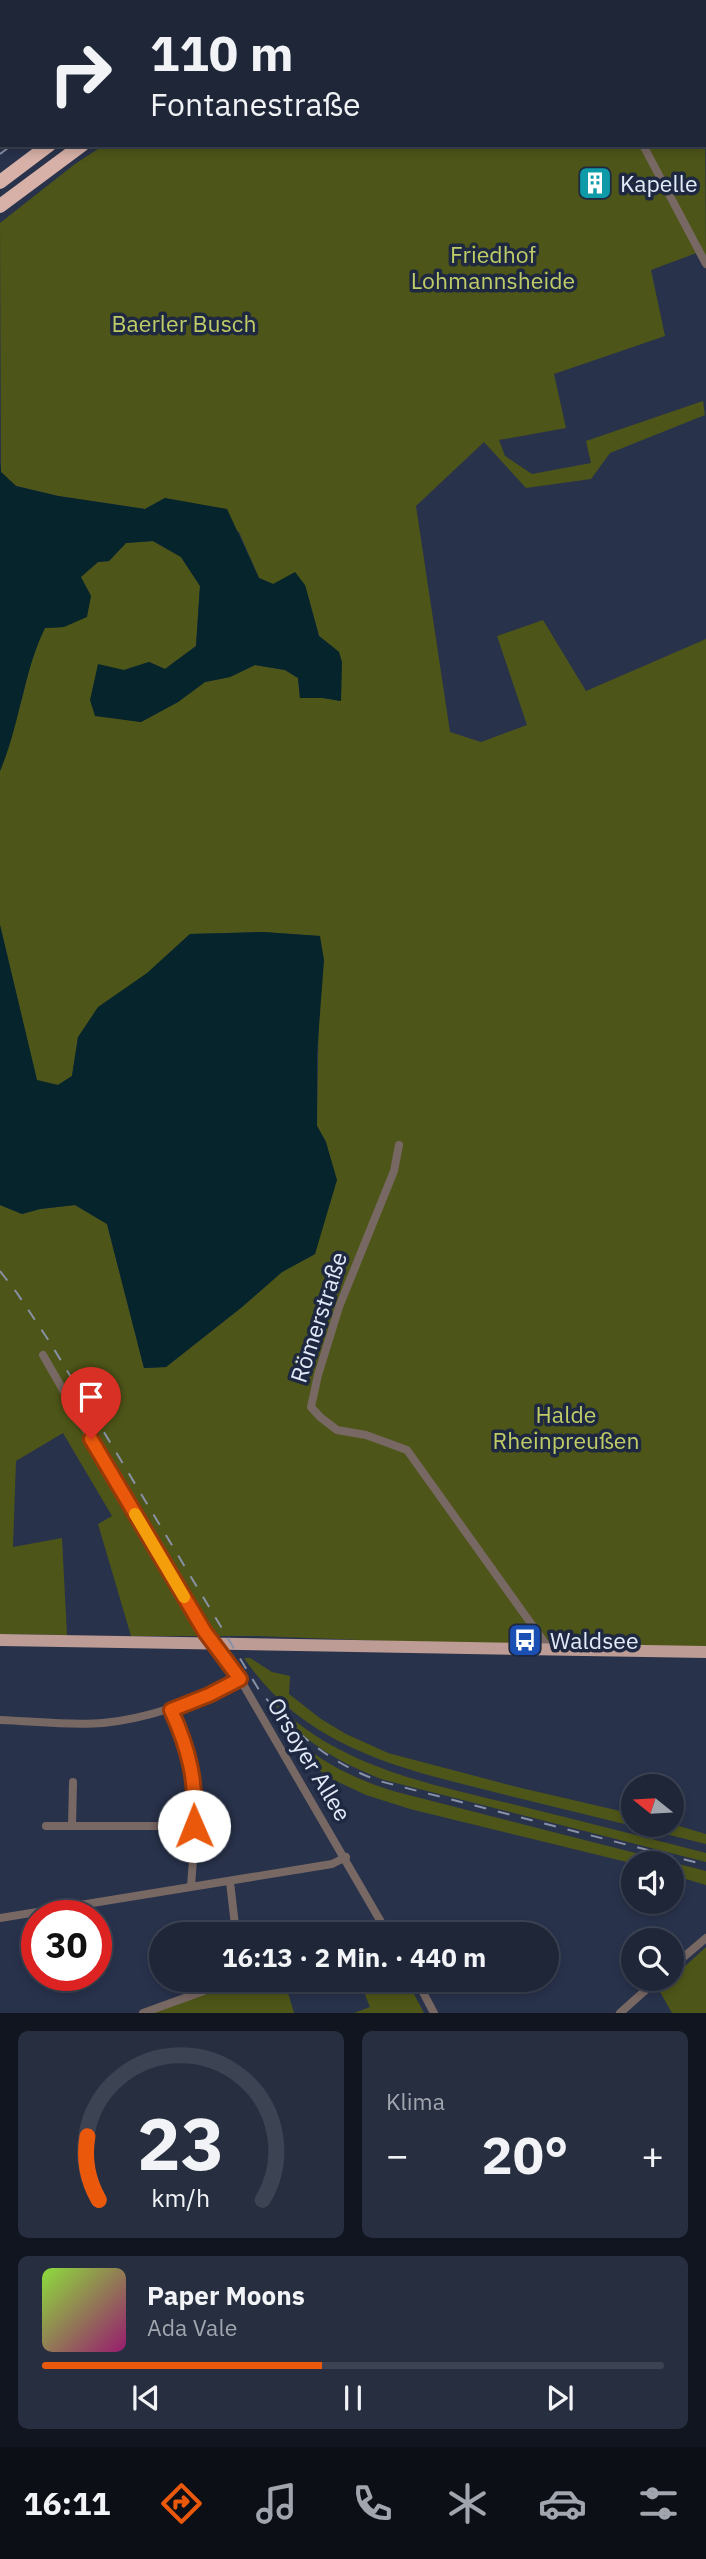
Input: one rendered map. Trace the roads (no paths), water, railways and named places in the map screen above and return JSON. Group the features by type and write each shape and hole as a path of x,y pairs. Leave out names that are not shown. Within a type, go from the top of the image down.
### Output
{"highway":[{"path":"0,182 46,147"},
{"path":"0,206 79,147"}],"main road":[{"path":"0,1640 706,1652"}],"street":[{"path":"644,147 706,264"},
{"name":"Römerstraße","path":"399,1145 394,1171 328,1340 312,1407 320,1418 337,1430 366,1435 407,1450 550,1650"},
{"name":"Orsoyer Allee","path":"43,1355 142,1527 205,1632 240,1679 381,1922"},
{"path":"0,1720 100,1723 171,1710 240,1679"},
{"path":"171,1710 185,1740 193,1773 191,1887"},
{"path":"72,1826 73,1782"},
{"path":"46,1826 194,1826"},
{"path":"0,1917 230,1882 332,1864 346,1857"},
{"path":"230,1882 235,1922"},
{"path":"684,1957 706,1938"},
{"path":"620,2013 645,1991"},
{"path":"143,2013 201,1992"},
{"path":"423,1992 434,2013"}],"railway":[{"path":"0,154 9,147"},
{"path":"0,1271 51,1344 259,1690 298,1732 344,1765 379,1781 706,1865"}],"place":[{"name":"Kapelle","path":"595,183"},
{"name":"Waldsee","path":"525,1640"}],"park label":[{"name":"Friedhof Lohmannsheide","path":"493,267"},
{"name":"Baerler Busch","path":"184,323"},
{"name":"Halde Rheinpreußen","path":"566,1427"}]}
